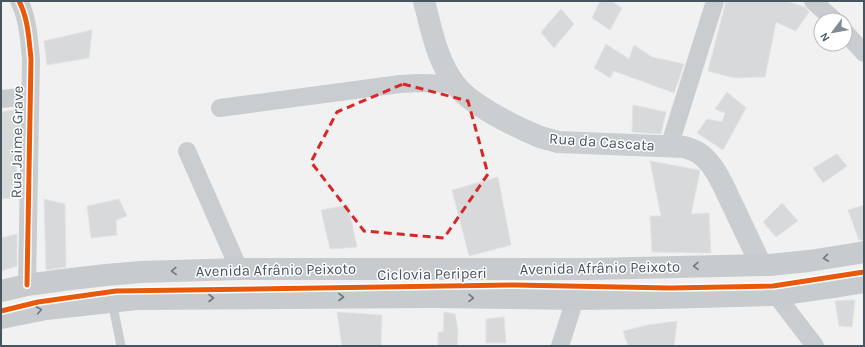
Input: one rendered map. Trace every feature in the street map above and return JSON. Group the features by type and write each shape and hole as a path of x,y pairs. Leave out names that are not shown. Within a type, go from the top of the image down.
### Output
{"main road":[{"name":"Rua da Cascata","path":"424,1 440,57 454,84 472,100 505,120 541,137 558,142 684,147 694,150 703,156 711,165 724,187 760,265"},
{"name":"Avenida Afrânio Peixoto","path":"1,292 27,285 134,272 239,269 591,269 769,265 809,261 864,252"},
{"name":"Avenida Afrânio Peixoto","path":"1,318 46,309 112,301 145,299 432,297 575,299 776,294 864,282"}],"street":[{"name":"Rua Jaime Grave","path":"19,1 27,22 31,59 27,285"},
{"path":"669,147 714,1"},
{"path":"812,1 825,12"},
{"path":"853,41 864,53"},
{"path":"220,108 400,84 454,84"},
{"path":"1,99 30,96"},
{"path":"187,151 239,269"},
{"path":"776,294 815,346"},
{"path":"560,346 575,299"}],"lane":[{"path":"112,301 121,346"}],"highlighted area":[{"path":"403,84 468,101 488,174 444,238 364,231 311,162 337,112"}],"building":[{"path":"600,1 611,1 622,8 610,30 592,18"},
{"path":"726,1 786,1 805,7 809,12 796,31 776,22 765,77 734,78 708,71"},
{"path":"561,9 574,24 554,48 541,32"},
{"path":"92,30 89,58 47,65 44,41"},
{"path":"606,44 629,59 634,45 652,57 684,64 674,93 614,71 610,78 594,68"},
{"path":"727,92 746,108 723,150 697,133 707,119 722,122 725,113 715,109"},
{"path":"633,105 666,112 661,134 632,132"},
{"path":"20,109 19,142 13,143 18,180 18,197 1,199 1,112"},
{"path":"837,154 847,166 823,183 813,168"},
{"path":"650,161 700,171 691,214 709,213 711,253 652,252 650,216 661,216"},
{"path":"498,177 511,245 469,256 452,190"},
{"path":"44,199 65,204 66,267 46,270"},
{"path":"119,199 127,216 116,220 117,235 91,238 87,206"},
{"path":"782,203 798,221 776,237 763,222"},
{"path":"348,205 357,247 330,249 321,210"},
{"path":"864,205 864,240 859,240 848,210"},
{"path":"17,234 17,266 1,271 1,238"},
{"path":"855,300 852,327 839,326 835,301"},
{"path":"337,312 382,315 381,346 342,346"},
{"path":"444,312 455,314 458,330 457,346 438,346 438,332 443,332"},
{"path":"504,317 506,343 486,343 486,319"},
{"path":"677,321 674,346 628,346 623,331 648,325"}],"cycle path":[{"path":"19,1 29,36 31,59 27,285"},
{"name":"Ciclovia Periperi","path":"1,311 38,302 116,291 515,285 670,288 773,286 864,272"}]}
